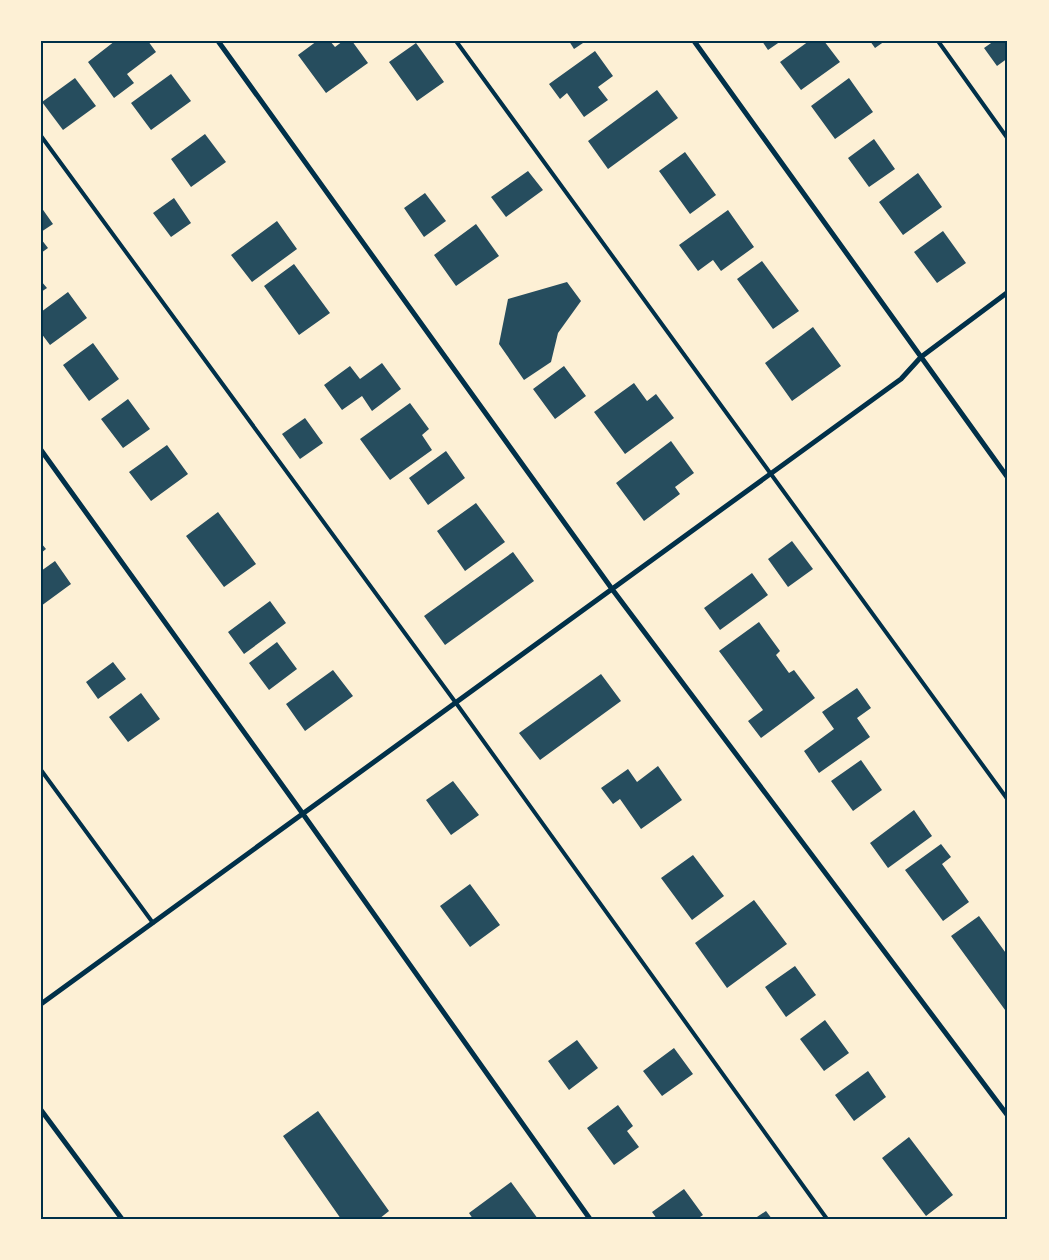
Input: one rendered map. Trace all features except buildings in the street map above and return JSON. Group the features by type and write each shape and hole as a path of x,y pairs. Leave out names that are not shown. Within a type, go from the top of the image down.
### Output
{"street":[{"path":"218,41 612,589 1008,1116"},
{"path":"694,41 1008,478"},
{"path":"41,1004 902,379 921,357 1008,292"},
{"path":"41,450 304,814 590,1219"},
{"path":"41,1110 122,1219"}],"lane":[{"path":"456,41 1008,800"},
{"path":"938,41 1008,138"},
{"path":"41,136 456,702 827,1219"},
{"path":"41,770 153,924"}]}
